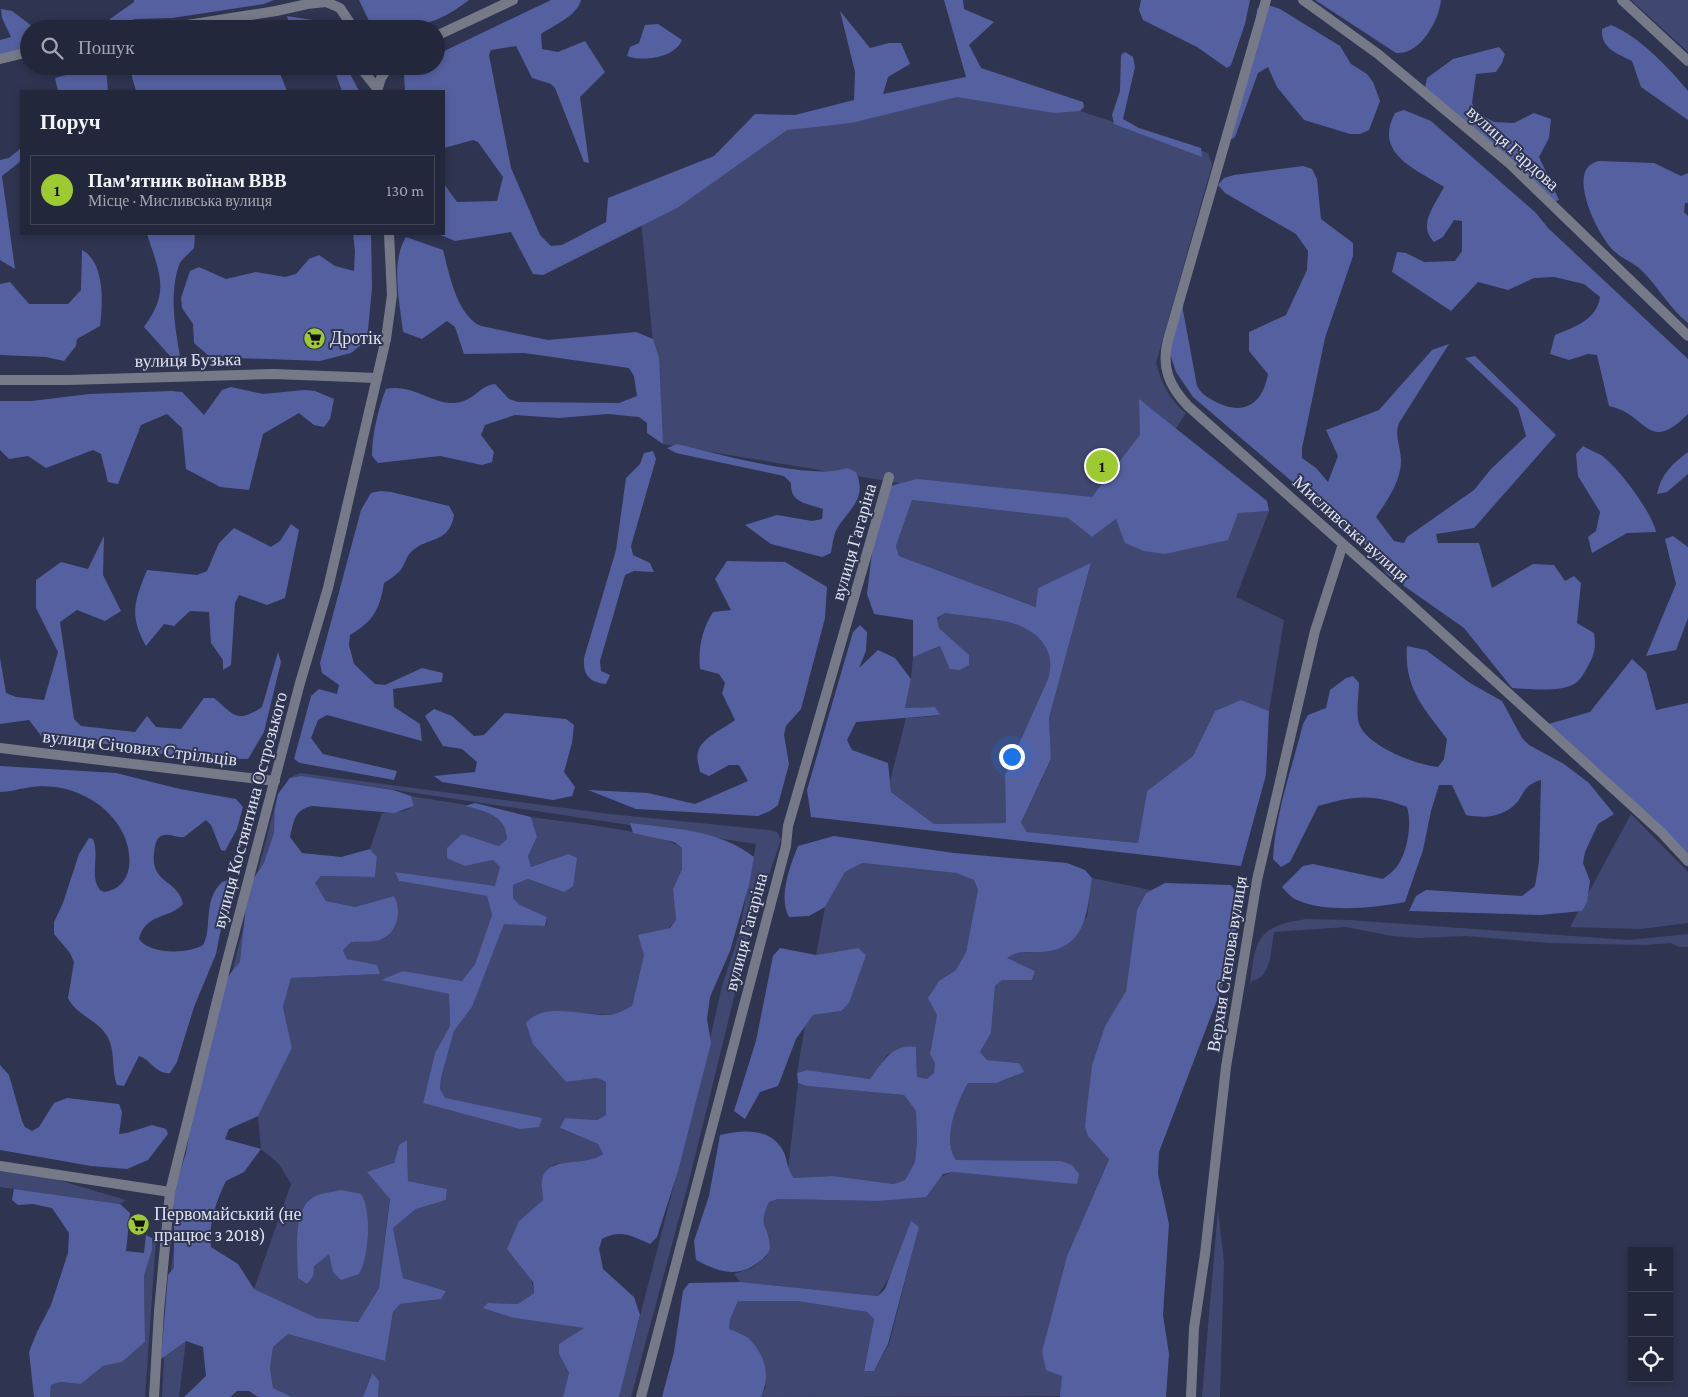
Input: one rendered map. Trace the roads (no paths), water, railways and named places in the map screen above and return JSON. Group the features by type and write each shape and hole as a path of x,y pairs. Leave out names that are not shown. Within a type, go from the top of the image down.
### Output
{"street":[{"path":"445,32 513,0"},
{"name":"Мисливська вулиця","path":"1266,0 1165,352 1166,374 1173,388 1188,406 1661,832 1688,861"},
{"name":"вулиця Гардова","path":"1303,0 1378,54 1510,164 1688,336"},
{"path":"1622,0 1688,61"},
{"path":"219,20 326,2 340,8 348,20"},
{"path":"0,59 20,54"},
{"path":"366,75 377,90 384,75"},
{"name":"вулиця Костянтина Острозького","path":"154,1397 159,1311 170,1192 225,968 300,683 328,588 386,339 392,295 389,235"},
{"name":"вулиця Бузька","path":"0,380 274,374 377,378"},
{"name":"вулиця Гагаріна","path":"641,1397 781,864 788,826 889,477"},
{"name":"Верхня Степова вулиця","path":"1191,1397 1194,1328 1205,1254 1226,1067 1257,880 1315,631 1343,544"},
{"name":"вулиця Січових Стрільців","path":"0,748 275,781"},
{"path":"0,1166 170,1192"}],"place":[{"name":"Дротік","path":"314,338"},
{"name":"Пам'ятник воїнам ВВВ","path":"1102,466"},
{"name":"Первомайський (не працює з 2018)","path":"138,1224"}]}
